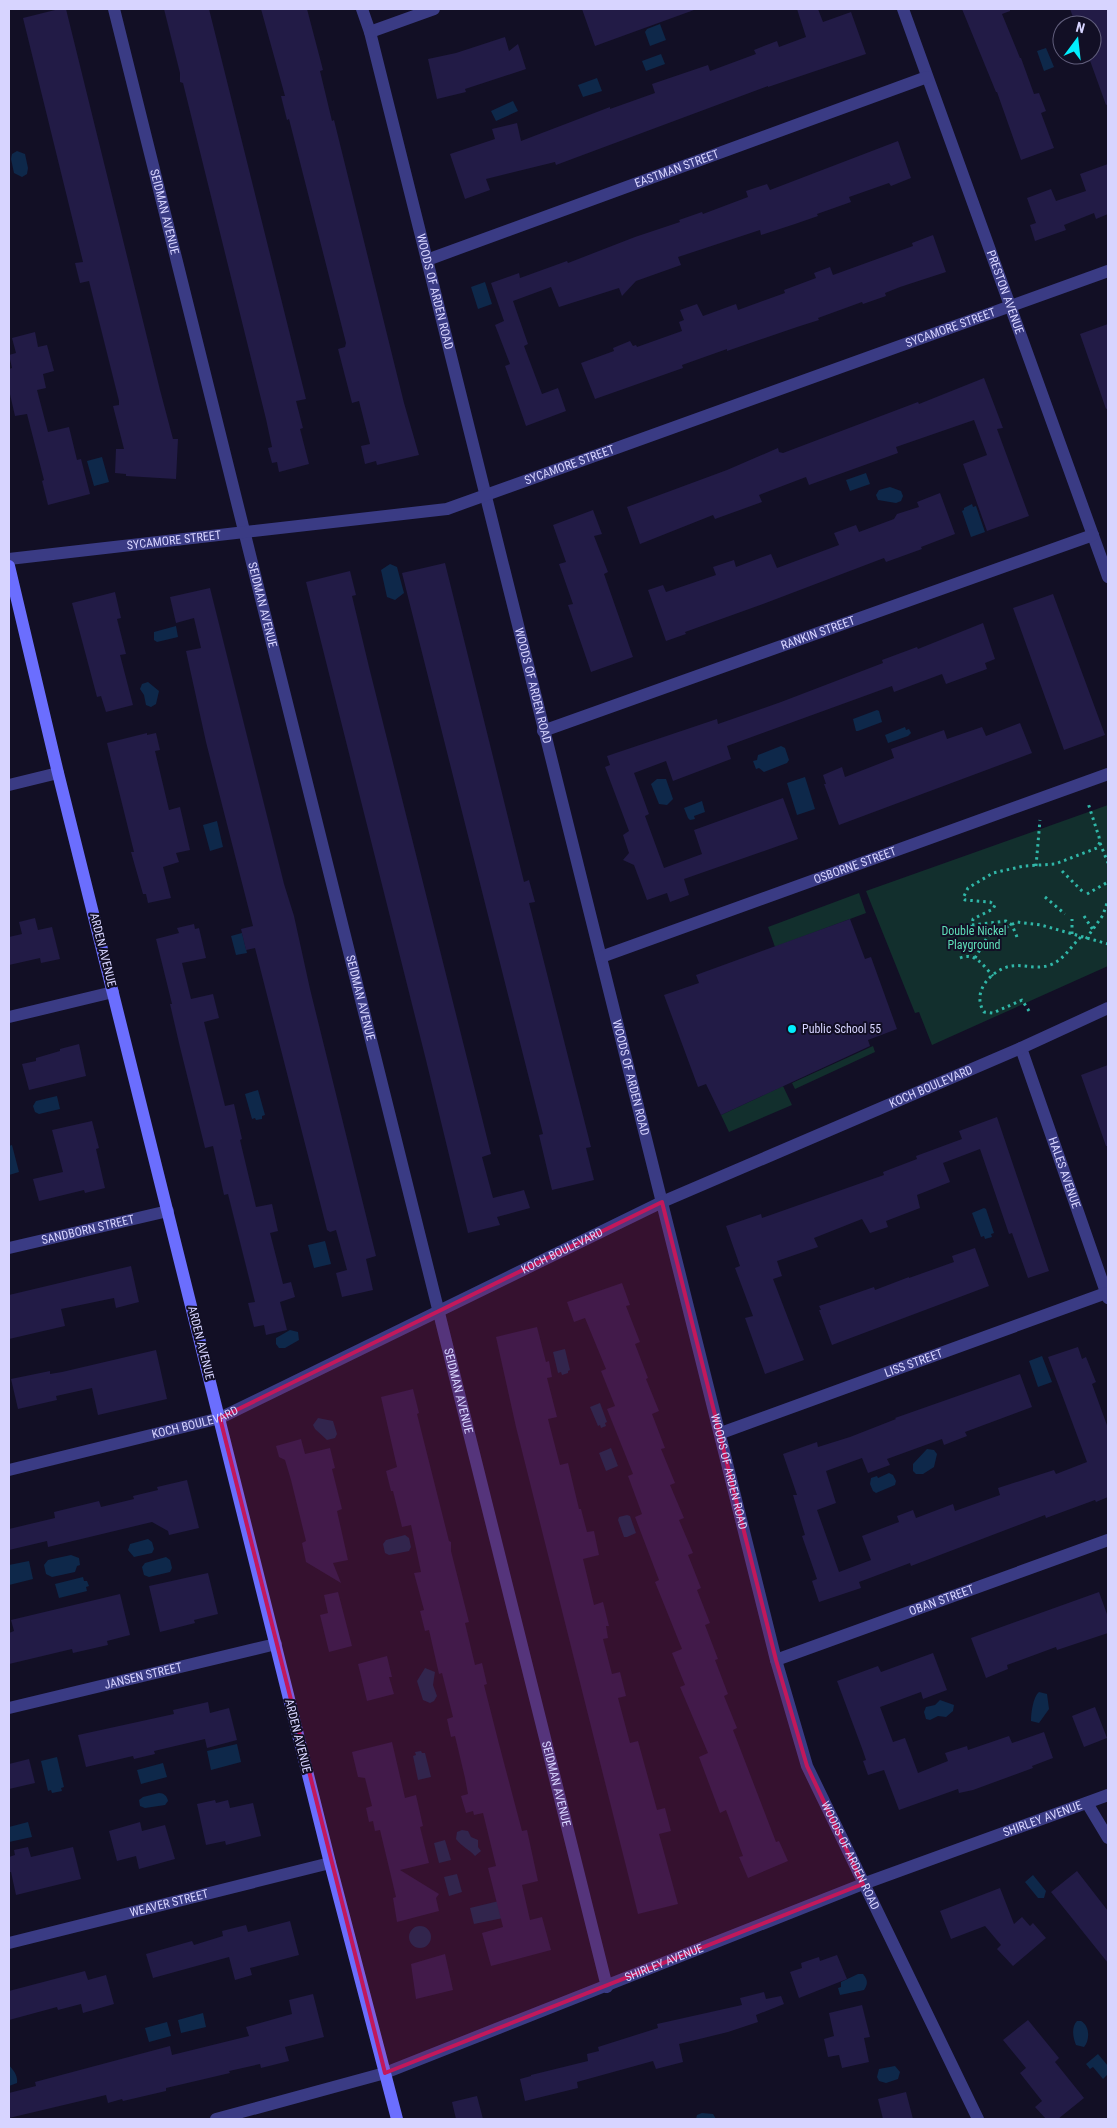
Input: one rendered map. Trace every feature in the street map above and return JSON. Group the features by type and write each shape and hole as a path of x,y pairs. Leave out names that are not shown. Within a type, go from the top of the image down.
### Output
{"street":[{"name":"SEIDMAN AVENUE","path":"114,9 607,1987"},
{"name":"WOODS OF ARDEN ROAD","path":"362,9 370,32 543,732 602,957 776,1660 807,1766 978,2119"},
{"path":"370,32 434,9"},
{"name":"PRESTON AVENUE","path":"903,9 1108,577"},
{"name":"EASTMAN STREET","path":"427,260 928,77"},
{"name":"SYCAMORE STREET","path":"9,559 447,509 486,497 1108,271"},
{"name":"RANKIN STREET","path":"543,732 1093,535"},
{"name":"ARDEN AVENUE","path":"9,566 58,773 330,1863 397,2119"},
{"path":"9,785 58,773"},
{"name":"OSBORNE STREET","path":"602,957 1108,774"},
{"path":"9,1017 113,992"},
{"name":"KOCH BOULEVARD","path":"9,1470 220,1418 662,1202 1021,1048 1108,1008"},
{"name":"HALES AVENUE","path":"1021,1048 1107,1296"},
{"name":"SANDBORN STREET","path":"9,1248 168,1211"},
{"name":"LISS STREET","path":"721,1434 1107,1296"},
{"name":"OBAN STREET","path":"776,1660 1108,1540"},
{"name":"JANSEN STREET","path":"9,1708 276,1644"},
{"name":"SHIRLEY AVENUE","path":"216,2119 386,2073 863,1884 1108,1795"},
{"path":"1086,1803 1108,1838"},
{"name":"WEAVER STREET","path":"9,1943 330,1863"}],"path":[{"path":"1088,803 1108,863"},
{"path":"1036,866 1040,820"},
{"path":"1017,937 1012,924 1006,921 972,925 971,922 974,917 993,909 995,904 964,900 963,894 974,883 993,873 1011,868 1047,866 1067,861 1094,850 1100,842"},
{"path":"1062,871 1083,892"},
{"path":"1088,894 1108,882"},
{"path":"1045,897 1065,914"},
{"path":"1086,939 1103,915 1108,900"},
{"path":"1084,916 1093,930"},
{"path":"1072,919 1072,934"},
{"path":"975,958 988,936 1017,922 1032,923 1108,944"},
{"path":"1029,1011 1022,1000 993,1013 984,1012 980,1002 982,987 1003,968 1010,966 1038,968 1052,965 1063,958 1081,937"},
{"path":"960,958 967,955 975,958 993,976"}],"highlighted area":[{"path":"662,1202 776,1660 807,1766 863,1884 385,2073 220,1418"}],"green space":[{"name":"Double Nickel Playground","path":"1108,805 1108,966 932,1045 919,1012 915,1013 866,891"},
{"path":"859,893 866,913 775,947 768,927"},
{"path":"873,1046 875,1052 795,1089 792,1083"},
{"path":"783,1086 792,1105 729,1132 721,1115"}],"water":[{"path":"660,24 666,40 650,46 645,32 647,29"},
{"path":"1046,48 1054,67 1044,71 1037,51"},
{"path":"661,54 665,64 646,71 642,61"},
{"path":"597,78 602,91 583,97 578,85"},
{"path":"513,101 518,111 496,121 491,111"},
{"path":"17,151 25,154 28,168 27,174 22,177 14,173 11,159 12,154"},
{"path":"485,282 492,304 478,309 471,287"},
{"path":"102,457 109,482 94,486 87,461"},
{"path":"866,473 870,484 850,491 846,480"},
{"path":"890,487 901,491 903,496 901,501 896,503 878,500 876,495 879,490"},
{"path":"972,504 973,507 976,506 985,532 971,537 962,511"},
{"path":"390,564 397,567 404,593 395,600 387,597 381,570"},
{"path":"176,626 178,637 157,642 154,640 154,632"},
{"path":"148,682 159,691 156,704 151,707 146,705 144,695 140,689 142,684"},
{"path":"877,710 882,722 856,731 853,719"},
{"path":"905,727 911,733 908,736 888,743 885,735"},
{"path":"781,746 785,748 789,760 787,763 764,772 759,768 756,769 753,761 757,760 758,755"},
{"path":"805,777 815,809 797,815 787,783"},
{"path":"657,779 666,779 673,799 667,805 659,804 651,784"},
{"path":"702,801 705,812 694,816 695,819 690,820 684,808"},
{"path":"217,821 223,847 210,851 203,825"},
{"path":"242,933 247,953 236,955 231,936"},
{"path":"258,1090 265,1115 262,1116 262,1119 256,1120 255,1118 252,1119 245,1094"},
{"path":"57,1096 60,1109 39,1114 35,1112 33,1106 36,1101"},
{"path":"12,1145 19,1172 9,1175 9,1146"},
{"path":"984,1208 994,1233 991,1234 992,1237 985,1239 984,1236 981,1237 972,1213"},
{"path":"325,1241 331,1264 314,1268 308,1245"},
{"path":"290,1330 298,1332 299,1340 285,1348 279,1348 276,1344 276,1338"},
{"path":"565,1349 570,1370 562,1375 561,1372 558,1373 553,1352"},
{"path":"1042,1356 1052,1382 1038,1387 1029,1361"},
{"path":"600,1403 607,1422 605,1423 606,1426 601,1428 600,1425 598,1426 590,1407"},
{"path":"318,1418 333,1421 337,1434 335,1438 327,1440 315,1429 313,1425"},
{"path":"611,1448 618,1466 606,1471 599,1453"},
{"path":"927,1449 934,1450 937,1454 934,1467 923,1474 916,1474 913,1471 913,1464"},
{"path":"889,1473 893,1475 896,1481 895,1485 876,1493 873,1491 870,1484 871,1478 877,1476 878,1478"},
{"path":"630,1516 636,1533 624,1537 618,1520 619,1517"},
{"path":"405,1535 409,1538 411,1547 409,1551 389,1555 385,1553 383,1544 386,1540"},
{"path":"148,1539 152,1542 154,1549 152,1553 134,1557 128,1550 130,1544"},
{"path":"71,1555 79,1558 80,1565 77,1566 75,1572 52,1577 46,1574 44,1565 48,1560"},
{"path":"166,1557 170,1560 172,1568 170,1572 149,1577 144,1575 142,1567 145,1563"},
{"path":"29,1561 33,1579 9,1585 9,1565"},
{"path":"83,1577 89,1586 86,1587 87,1591 59,1598 55,1584"},
{"path":"425,1668 435,1672 433,1685 437,1696 430,1703 423,1700 417,1681"},
{"path":"1039,1692 1047,1694 1049,1709 1039,1723 1031,1721 1034,1701"},
{"path":"940,1700 954,1705 953,1711 946,1717 938,1716 930,1720 926,1719 924,1712 926,1707 935,1705"},
{"path":"237,1744 241,1762 211,1770 207,1751"},
{"path":"421,1751 425,1753 431,1777 418,1780 413,1756 416,1755 415,1752"},
{"path":"57,1757 64,1787 61,1788 62,1791 52,1793 51,1790 48,1791 41,1761"},
{"path":"163,1763 167,1777 141,1784 137,1770"},
{"path":"159,1793 164,1794 167,1798 168,1801 165,1805 145,1808 140,1806 139,1800 143,1797"},
{"path":"28,1822 32,1837 9,1842 9,1827"},
{"path":"462,1830 468,1831 471,1837 478,1840 478,1847 481,1851 475,1856 456,1839 457,1832"},
{"path":"445,1840 451,1860 439,1863 434,1843"},
{"path":"457,1874 462,1892 449,1896 444,1877"},
{"path":"1033,1875 1046,1891 1044,1898 1038,1898 1025,1882"},
{"path":"499,1901 503,1918 474,1924 470,1908"},
{"path":"420,1926 428,1929 431,1937 428,1945 420,1948 412,1945 409,1937 412,1929"},
{"path":"858,1974 863,1974 867,1980 864,1990 840,1995 838,1988 841,1987 841,1982"},
{"path":"203,2013 206,2027 181,2033 178,2020"},
{"path":"1077,2021 1084,2023 1088,2033 1084,2047 1076,2045 1074,2039 1073,2029"},
{"path":"167,2022 171,2036 149,2042 145,2028"},
{"path":"1098,2054 1108,2066 1108,2074 1103,2079 1093,2067 1090,2069 1086,2064"},
{"path":"9,2065 15,2073 17,2083 9,2086"},
{"path":"895,2066 900,2072 898,2079 886,2083 879,2081 877,2077 879,2069"},
{"path":"702,2113 713,2114 716,2119 696,2119 697,2115"}],"building":[{"path":"66,9 160,390 173,439 178,439 176,479 126,476 126,474 115,473 116,449 124,449 113,406 119,405 119,401 89,281 80,283 75,263 83,262 23,18"},
{"path":"164,9 209,9 306,399 296,401 303,428 300,429 309,464 279,472 277,462 272,463 268,448 272,447 266,419 183,83 180,82 180,73"},
{"path":"261,9 307,9 323,70 320,71 332,121 334,120 404,403 419,455 377,465 376,461 365,464 361,446 370,444 359,401 352,403 338,349 345,347 346,343 289,119 287,120 281,96 285,96"},
{"path":"582,9 693,9 694,10 595,46"},
{"path":"797,9 818,9 823,22 851,12 866,54 768,86 556,165 555,162 486,179 490,190 465,199 450,154 495,139 492,129 517,123 521,141 610,107 610,109 655,93 652,84 708,65 710,71 756,54 754,50 777,41 779,47 806,37"},
{"path":"962,9 1010,9 1010,11 1002,14 1034,94 1039,93 1046,111 1041,113 1054,148 1021,160 997,92"},
{"path":"1070,9 1108,9 1108,104 1106,105 1092,65 1102,65 1102,15 1072,15"},
{"path":"505,37 509,51 518,44 526,69 465,89 466,92 437,99 428,59 456,53"},
{"path":"898,141 911,178 891,186 889,183 849,197 851,202 795,224 761,235 760,230 678,257 681,265 636,281 622,296 619,288 559,307 551,287 513,301 528,344 524,346 542,394 558,388 566,411 526,426 505,366 510,364 495,325 504,321 491,283 519,273 520,278 567,261 568,263 680,222 679,220 702,212 703,214 748,197 746,191 767,184 770,190"},
{"path":"1108,164 1108,214 1096,219 1094,213 1064,225 1066,230 1035,241 1030,225 1036,223 1027,198 1051,189 1056,201 1086,191 1080,174"},
{"path":"933,235 946,272 885,293 886,296 863,304 862,302 818,318 819,320 682,365 683,368 595,399 581,363 614,351 613,348 630,341 633,346 636,345 637,347 682,331 679,322 684,320 680,310 697,304 703,316 736,304 738,310 785,293 784,290 816,278 814,273 830,267 833,275 913,246 912,243"},
{"path":"1108,324 1108,408 1106,409 1080,334"},
{"path":"35,332 38,347 47,345 54,371 43,374 46,388 37,390 48,432 69,427 77,460 81,459 90,494 48,505 42,481 44,480 27,414 15,416 9,390 9,369 12,368 9,355 16,353 12,338"},
{"path":"984,378 1003,428 997,429 1029,516 987,531 963,464 987,455 974,420 896,447 898,453 809,485 806,477 759,495 762,502 715,519 713,515 640,544 627,507 727,470 778,448 779,452 783,453 918,402 919,404"},
{"path":"940,493 955,534 921,547 922,549 886,562 884,558 685,632 686,634 666,641 648,590 663,585 666,592 716,575 713,567 734,560 736,567 771,554 777,568 839,545 834,533 856,525 859,532 894,519 897,514 919,507 917,502"},
{"path":"593,510 602,534 594,536 608,572 604,574 633,657 591,672 568,605 573,604 559,564 566,562 553,525"},
{"path":"445,563 524,882 529,880 535,902 529,903 591,1147 586,1148 594,1180 552,1190 539,1135 543,1134 402,573"},
{"path":"350,571 356,595 352,596 369,667 491,1154 482,1157 493,1198 524,1190 530,1208 497,1217 500,1225 468,1233 306,582"},
{"path":"210,588 284,884 294,916 310,989 376,1256 366,1259 373,1290 342,1297 336,1273 347,1270 336,1230 330,1232 327,1230 255,948 246,950 241,929 253,926 206,742 186,651 201,648 194,618 176,623 170,597"},
{"path":"115,592 121,618 117,619 126,654 120,655 133,705 106,712 101,696 97,697 72,603"},
{"path":"1053,594 1105,735 1064,750 1013,608"},
{"path":"983,623 995,659 985,663 987,669 946,684 942,674 894,692 892,686 727,746 731,759 673,781 666,761 634,773 649,814 645,816 664,868 702,854 694,830 783,798 798,839 684,879 689,895 670,902 667,893 647,900 634,865 623,860 629,853 623,835 629,831 605,767 610,765 607,756 717,719 718,724 781,702 883,663 882,660 917,647 918,649"},
{"path":"1020,723 1032,753 839,825 824,784 826,784 823,775 842,767 845,777 894,758 891,749 944,730 947,739 982,727 986,736"},
{"path":"147,733 147,735 156,733 160,750 155,751 169,810 180,807 190,850 176,853 179,862 163,867 171,898 148,903 146,894 143,894 131,852 134,852 107,743"},
{"path":"35,918 38,930 52,927 60,959 41,963 40,958 9,965 9,937 22,934 19,922"},
{"name":"Public School 55","path":"850,919 865,959 871,957 897,1029 868,1040 870,1046 721,1115 706,1084 698,1087 664,995 699,983 696,975"},
{"path":"194,924 195,929 199,928 206,958 182,963 191,999 213,994 219,1018 204,1022 225,1106 234,1104 242,1139 240,1140 256,1207 272,1204 278,1231 270,1233 283,1284 291,1282 295,1297 280,1302 287,1330 266,1335 264,1325 254,1327 248,1303 255,1302 228,1194 224,1195 213,1146 205,1148 156,939 179,933 177,928"},
{"path":"79,1044 86,1076 29,1090 22,1064 36,1061 36,1058"},
{"path":"1108,1065 1108,1146 1106,1146 1081,1075"},
{"path":"997,1117 1049,1271 1028,1278 1012,1233 1009,1234 980,1149 943,1163 950,1182 917,1195 920,1208 886,1221 888,1227 870,1233 862,1219 814,1238 818,1247 777,1261 782,1276 773,1279 804,1360 765,1374 745,1318 753,1316 735,1268 740,1266 726,1226 761,1214 762,1218 884,1175 883,1172 917,1159 916,1156 962,1139 959,1131"},
{"path":"92,1121 99,1148 96,1149 105,1188 85,1193 84,1190 39,1201 33,1179 63,1172 52,1130"},
{"path":"975,1248 989,1286 832,1345 819,1306 874,1287 875,1290 954,1262 952,1256"},
{"path":"131,1266 139,1302 116,1308 114,1298 61,1309 65,1326 9,1339 9,1295"},
{"path":"622,1283 630,1305 626,1306 640,1342 635,1344 659,1411 652,1414 665,1448 661,1449 675,1483 670,1485 684,1518 679,1520 693,1553 688,1555 701,1588 697,1590 710,1623 705,1625 718,1659 715,1660 728,1694 724,1696 737,1728 733,1730 776,1842 779,1841 788,1861 748,1878 739,1857 743,1856 726,1810 720,1813 699,1757 708,1753 680,1687 685,1685 672,1653 682,1649 655,1582 659,1580 635,1517 642,1514 628,1476 633,1474 607,1409 615,1406 601,1371 606,1369 585,1318 574,1322 567,1302"},
{"path":"537,1327 546,1362 549,1361 552,1377 547,1378 557,1417 548,1419 560,1465 568,1463 579,1509 581,1509 587,1532 594,1531 599,1555 583,1559 594,1605 603,1602 609,1626 606,1626 608,1638 603,1639 612,1674 620,1672 626,1696 618,1698 630,1743 638,1741 657,1810 665,1808 671,1831 659,1834 678,1904 638,1914 516,1427 496,1337"},
{"path":"1078,1347 1082,1359 1086,1357 1096,1382 1092,1384 1108,1428 1108,1497 1046,1518 1045,1515 911,1566 910,1563 859,1582 861,1588 819,1602 812,1581 817,1579 802,1536 805,1535 793,1495 797,1495 783,1454 817,1442 818,1447 850,1437 895,1418 1020,1374 1032,1407 965,1432 967,1436 944,1445 942,1439 887,1459 890,1465 868,1473 862,1458 826,1471 836,1503 817,1510 839,1572 871,1560 862,1536 899,1522 897,1516 913,1510 916,1518 953,1504 955,1511 1000,1495 998,1488 1054,1470 1056,1474 1087,1462 1048,1357"},
{"path":"156,1350 167,1399 98,1415 92,1388 56,1396 57,1400 18,1409 11,1379 50,1371 50,1374 62,1372"},
{"path":"413,1389 419,1413 417,1414 449,1541 451,1542 451,1551 469,1622 465,1623 475,1665 482,1663 487,1684 484,1685 522,1831 527,1830 538,1881 522,1885 530,1920 542,1917 551,1950 491,1966 482,1933 503,1927 488,1868 496,1866 483,1813 474,1815 473,1811 466,1813 461,1796 468,1794 455,1736 451,1737 447,1719 453,1717 442,1673 439,1674 429,1630 425,1631 420,1611 424,1610 414,1573 421,1572 411,1525 402,1527 386,1471 397,1467 381,1397"},
{"path":"301,1439 305,1454 330,1448 335,1468 332,1469 342,1509 337,1511 348,1560 333,1563 341,1583 306,1562 302,1543 306,1541 291,1480 285,1460 279,1457 276,1446"},
{"path":"187,1480 199,1528 169,1535 168,1531 152,1522 48,1547 47,1541 9,1550 9,1529 55,1518 54,1512 99,1501 101,1507 134,1499 133,1496 158,1490 157,1487"},
{"path":"208,1573 218,1614 194,1620 195,1623 160,1632 149,1586"},
{"path":"338,1592 352,1646 329,1652 320,1615 328,1613 324,1595"},
{"path":"1099,1592 1108,1617 1108,1633 1057,1650 1056,1647 1007,1665 1008,1669 986,1678 971,1638"},
{"path":"120,1594 130,1635 107,1641 108,1645 73,1653 72,1649 9,1664 9,1633 14,1631 11,1620"},
{"path":"933,1653 947,1690 923,1699 921,1692 880,1707 893,1742 905,1738 918,1773 948,1761 945,1753 967,1746 968,1750 1009,1736 1012,1743 1044,1732 1053,1758 1032,1766 1033,1768 973,1790 959,1793 958,1789 899,1810 884,1770 868,1775 863,1761 866,1760 837,1681 878,1666 881,1672"},
{"path":"387,1656 392,1677 389,1677 394,1694 367,1701 358,1664"},
{"path":"208,1702 210,1713 229,1708 237,1740 207,1748 205,1739 154,1751 155,1754 134,1759 133,1756 86,1767 78,1735 174,1714 173,1710"},
{"path":"1095,1707 1107,1738 1084,1747 1072,1716"},
{"path":"392,1742 405,1798 416,1795 423,1826 420,1827 429,1863 400,1870 439,1894 436,1898 439,1911 397,1922 393,1898 396,1897 380,1830 375,1831 373,1821 369,1822 366,1808 372,1806 365,1778 358,1777 352,1752"},
{"path":"29,1759 35,1783 9,1789 9,1764"},
{"path":"215,1800 216,1803 228,1800 230,1808 253,1803 261,1836 226,1845 225,1841 206,1845 197,1804"},
{"path":"140,1822 142,1831 165,1825 175,1859 139,1869 136,1856 117,1861 109,1831"},
{"path":"28,1847 31,1857 73,1847 81,1879 16,1895 11,1872 9,1872 9,1857 15,1855 14,1850"},
{"path":"1077,1871 1108,1911 1108,1963 1051,1892"},
{"path":"1000,1888 1014,1924 1022,1917 1030,1926 1033,1923 1046,1938 1013,1966 997,1949 1001,1945 985,1926 951,1939 940,1911"},
{"path":"290,1921 299,1955 250,1968 252,1975 235,1980 229,1957 153,1978 146,1954 192,1941 194,1945 223,1936 222,1931 246,1925 248,1932"},
{"path":"445,1954 453,1990 416,1999 411,1964"},
{"path":"837,1955 847,1979 799,1998 790,1972 802,1968 801,1963 819,1957 820,1961"},
{"path":"85,1971 88,1980 106,1975 114,2004 83,2013 81,2004 58,2010 57,2007 9,2020 9,1991"},
{"path":"764,1992 766,1999 781,1996 784,2004 756,2015 758,2022 728,2032 679,2044 683,2062 656,2069 653,2061 577,2082 578,2088 525,2101 520,2079 588,2061 587,2054 599,2051 598,2047 658,2028 657,2024 742,2005 740,1998"},
{"path":"313,1994 324,2037 285,2047 289,2061 261,2068 260,2064 229,2071 230,2073 166,2088 166,2091 123,2101 122,2099 108,2103 106,2095 9,2118 9,2093 36,2086 35,2082 170,2046 172,2055 249,2036 246,2027 292,2014 289,2000"},
{"path":"862,2005 870,2037 864,2038 869,2062 842,2068 839,2055 828,2057 824,2039 834,2036 829,2013"},
{"path":"1028,2020 1059,2058 1055,2062 1084,2098 1058,2119 1046,2119 1035,2107 1042,2101 1020,2073 1026,2068 1003,2040"},
{"path":"906,2092 913,2119 883,2119 878,2099"},
{"path":"477,2096 483,2119 456,2119 452,2102"}],"place":[{"name":"Public School 55","path":"792,1029"}]}
